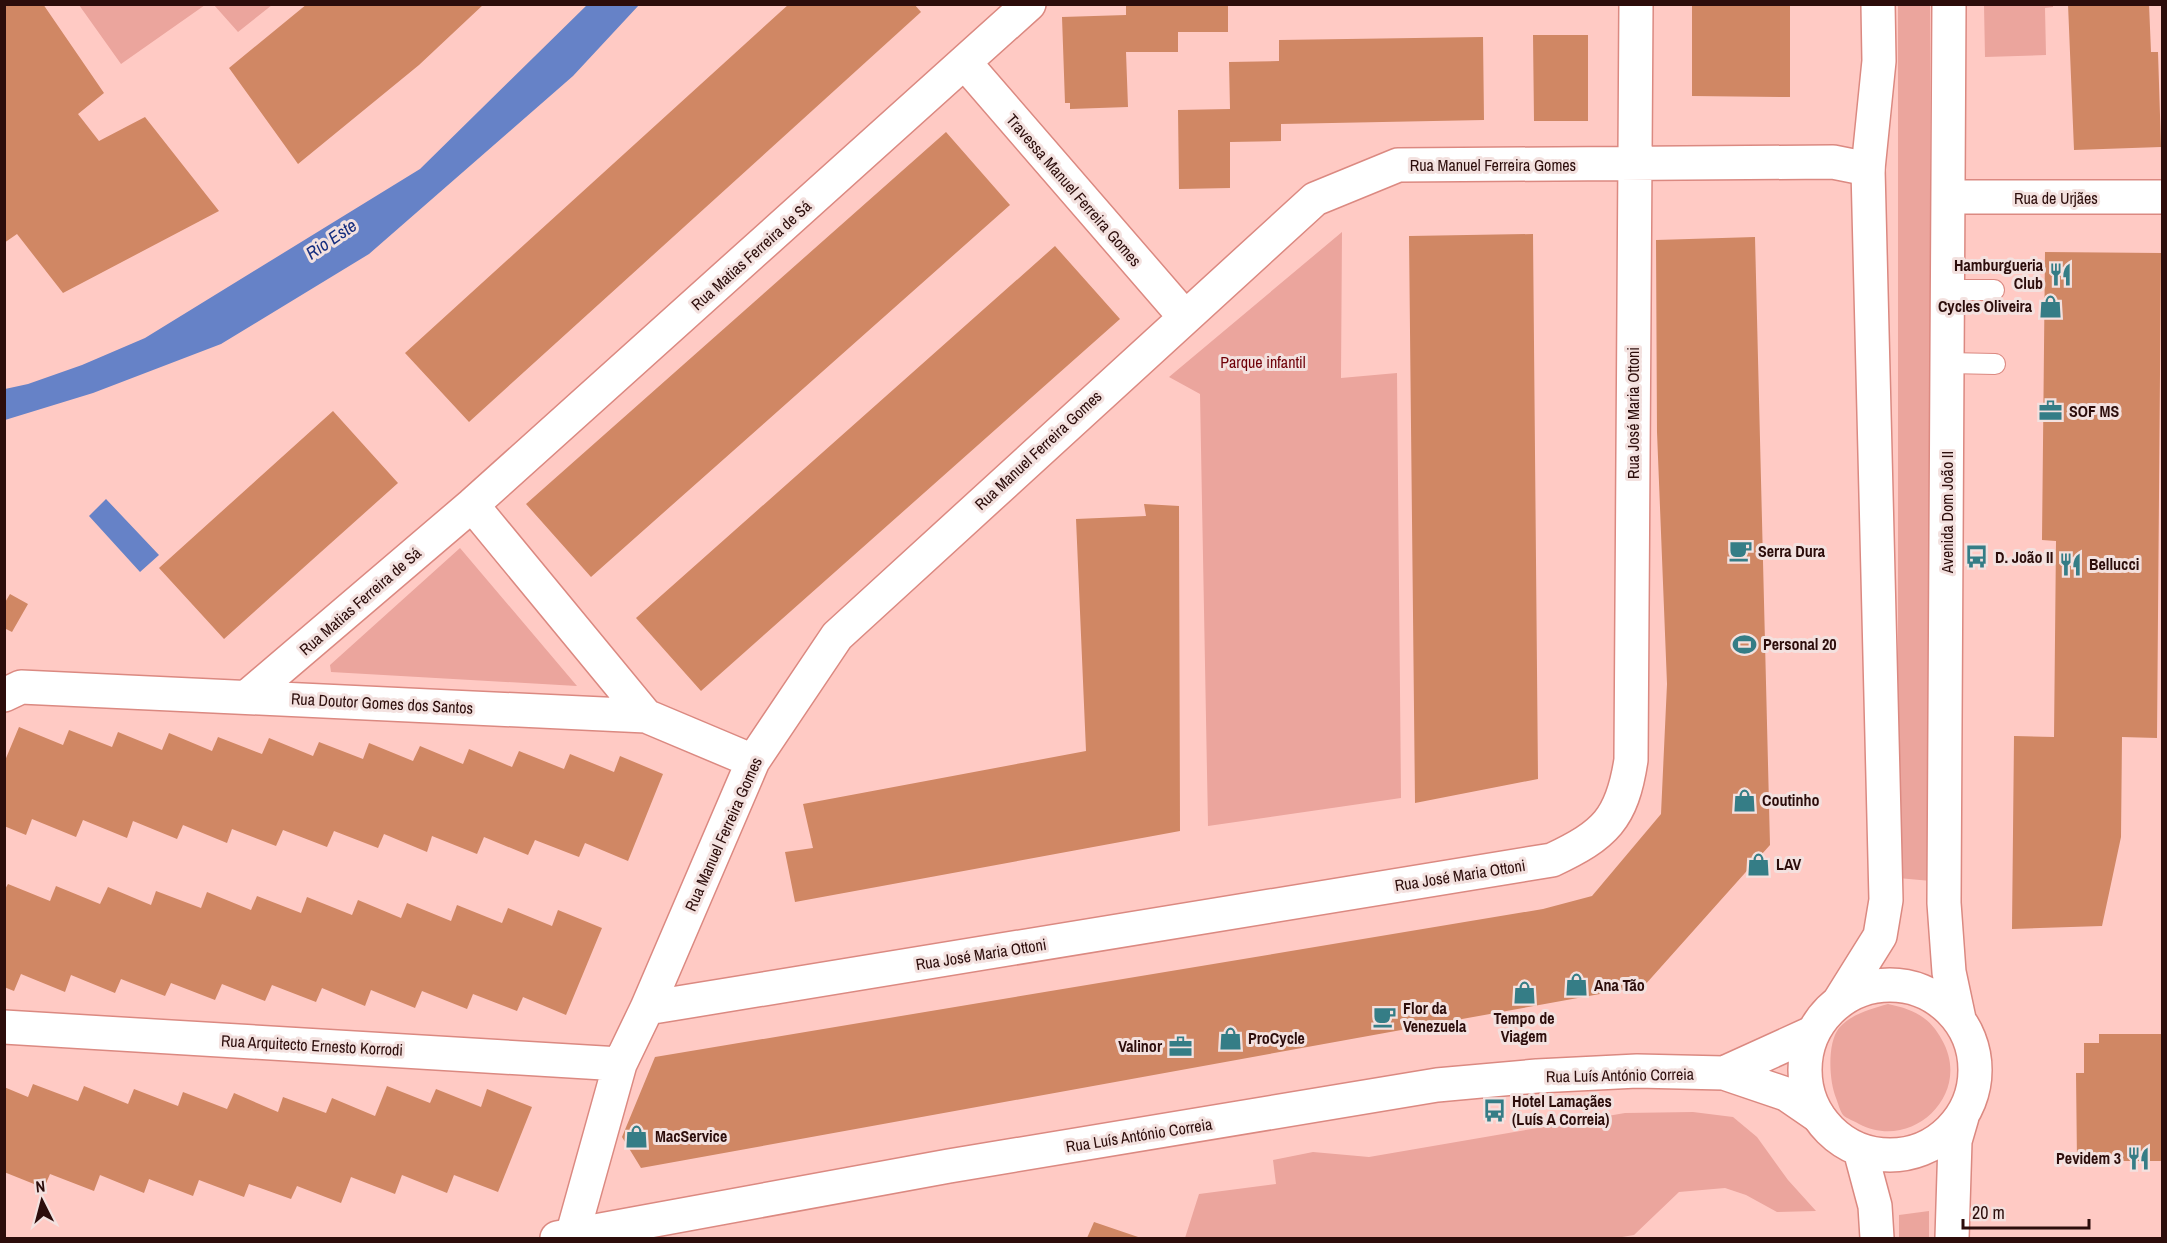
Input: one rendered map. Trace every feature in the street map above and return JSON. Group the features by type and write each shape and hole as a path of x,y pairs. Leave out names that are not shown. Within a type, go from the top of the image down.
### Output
{"street":[{"name":"Rua Matias Ferreira de Sá","path":"248,696 472,505 1029,4"},
{"path":"1635,165 1636,4"},
{"name":"Avenida Dom João II","path":"1840,1000 1880,936 1886,900 1868,169 1879,62 1878,4"},
{"name":"Avenida Dom João II","path":"1949,4 1944,903 1948,972 1959,1019"},
{"name":"Travessa Manuel Ferreira Gomes","path":"965,63 1184,316"},
{"name":"Rua Manuel Ferreira Gomes","path":"565,1237 620,1064 647,1008 753,760 837,636 1184,316 1315,199 1398,165 1833,162 1868,169"},
{"name":"Rua José Maria Ottoni","path":"647,1008 1552,860 1594,835 1613,818 1626,792 1631,760 1635,165"},
{"name":"Rua de Urjães","path":"1949,197 2163,197"},
{"path":"472,505 646,716"},
{"name":"Rua Doutor Gomes dos Santos","path":"4,695 21,687 646,716 753,760"},
{"name":"Avenida Dom João II","path":"1952,1239 1955,1141 1972,1095 1976,1071 1968,1035 1959,1019 1940,1000 1916,988 1881,986 1863,989 1840,1000 1824,1014 1812,1033 1804,1060 1806,1089 1818,1116 1836,1137 1860,1150 1888,1155 1917,1151 1942,1138 1962,1117"},
{"name":"Rua Arquitecto Ernesto Korrodi","path":"4,1027 620,1064"},
{"name":"Rua Luís António Correia","path":"1724,1073 1812,1033"},
{"name":"Rua Luís António Correia","path":"565,1237 949,1166 1437,1085 1537,1076 1637,1071 1724,1073 1786,1094 1818,1116"},
{"path":"1860,1150 1875,1206 1877,1239"}],"lane":[{"path":"1948,290 1995,290"},
{"path":"1948,363 1995,364"}],"green space":[{"path":"1930,4 1931,881 1898,878 1898,5"},
{"path":"79,5 205,5 121,64"},
{"path":"214,5 272,5 238,32"},
{"path":"1984,5 2053,5 2053,7 2045,8 2046,55 1985,57"},
{"name":"Parque infantil","path":"1342,232 1341,378 1397,373 1401,798 1208,826 1200,394 1169,377"},
{"path":"460,548 577,686 331,672 330,665"},
{"path":"1888,1004 1920,1015 1932,1025 1942,1040 1950,1060 1950,1080 1943,1098 1932,1113 1917,1124 1899,1130 1879,1131 1843,1115 1834,1091 1830,1062 1832,1043 1844,1023 1862,1013"},
{"path":"1693,1112 1733,1117 1757,1137 1788,1180 1816,1211 1777,1212 1746,1195 1725,1188 1679,1192 1634,1235 1616,1238 1185,1238 1199,1194 1276,1184 1273,1160 1313,1152 1369,1157 1625,1113"},
{"path":"1929,1211 1929,1238 1899,1238 1899,1215"}],"water":[{"name":"Rio Este","path":"588,4 639,5 573,76 369,254 221,344 93,393 5,420 5,389 28,384 82,365 145,338 420,169"},
{"path":"106,499 159,555 140,572 89,516"}],"building":[{"path":"4,4 43,4 104,93 78,114 99,141 145,117 219,211 63,293 17,234 4,243"},
{"path":"307,4 484,4 419,65 298,164 229,68"},
{"path":"789,4 914,4 921,12 469,422 405,353"},
{"path":"1126,4 1228,4 1228,32 1178,32 1178,52 1126,52 1128,107 1070,109 1070,103 1065,103 1062,17 1126,15"},
{"path":"1692,4 1790,4 1790,97 1692,96"},
{"path":"2068,4 2149,4 2151,52 2158,52 2161,147 2074,150"},
{"path":"1533,35 1588,35 1588,121 1534,121"},
{"path":"1483,37 1484,120 1281,124 1281,141 1230,142 1230,188 1179,189 1178,110 1230,109 1229,62 1279,61 1279,40"},
{"path":"946,132 1010,205 591,577 526,504"},
{"path":"1533,234 1538,779 1415,803 1409,236"},
{"path":"1755,237 1770,845 1644,986 641,1168 622,1137 655,1057 1543,909 1592,896 1661,814 1667,684 1657,432 1656,240"},
{"path":"1055,246 1120,319 701,691 636,618"},
{"path":"2045,252 2161,253 2157,738 2122,737 2121,837 2102,926 2012,929 2014,736 2054,737 2056,541 2042,540"},
{"path":"333,411 398,483 224,639 159,568"},
{"path":"1144,504 1179,506 1180,831 795,902 785,852 813,848 803,804 1086,751 1076,519 1146,516"},
{"path":"10,594 28,604 12,632 4,628 4,604"},
{"path":"19,727 63,745 69,730 112,747 118,732 162,750 169,733 212,751 218,737 262,754 269,738 313,756 319,742 363,759 369,743 413,761 420,746 463,764 469,749 512,767 519,751 564,769 570,754 614,772 620,756 663,774 628,861 585,843 579,857 535,840 528,855 484,837 477,854 432,836 427,852 384,834 378,848 334,831 327,847 283,830 276,846 232,829 227,843 183,825 177,839 133,821 127,838 83,820 76,837 32,819 26,835 4,826 4,763"},
{"path":"8,884 50,901 56,886 100,904 108,887 151,905 156,891 201,908 207,892 251,910 257,896 301,913 307,897 352,915 358,900 401,918 407,903 451,921 457,905 502,923 508,908 552,926 558,910 602,928 566,1015 523,997 517,1011 473,994 467,1009 422,991 415,1008 371,990 365,1006 322,988 316,1002 272,985 265,1001 222,984 215,1000 171,983 165,996 121,979 115,993 71,975 65,992 21,974 14,991 4,987 4,891"},
{"path":"2099,1034 2162,1034 2162,1161 2077,1161 2076,1073 2084,1073 2084,1043 2099,1043"},
{"path":"33,1084 78,1101 84,1086 128,1104 134,1089 178,1106 183,1092 227,1109 234,1093 278,1112 283,1097 326,1113 332,1098 375,1116 387,1086 430,1103 436,1089 481,1107 487,1089 532,1107 498,1192 454,1175 447,1193 402,1175 395,1194 351,1177 341,1203 297,1186 291,1199 249,1184 244,1197 199,1180 193,1196 149,1179 144,1193 100,1175 94,1191 50,1174 44,1188 4,1172 4,1087 28,1097"},
{"path":"1094,1222 1141,1238 1087,1238"}],"place":[{"name":"Hamburgueria Club","path":"2061,274"},
{"name":"Cycles Oliveira","path":"2050,306"},
{"name":"SOF MS","path":"2051,411"},
{"name":"Serra Dura","path":"1740,551"},
{"name":"D. João II","path":"1977,557"},
{"name":"Bellucci","path":"2071,564"},
{"name":"Personal 20","path":"1745,644"},
{"name":"Coutinho","path":"1744,800"},
{"name":"LAV","path":"1758,864"},
{"name":"Ana Tão","path":"1576,985"},
{"name":"Tempo de Viagem","path":"1524,993"},
{"name":"Flor da Venezuela","path":"1385,1017"},
{"name":"ProCycle","path":"1230,1038"},
{"name":"Valinor","path":"1180,1046"},
{"name":"Hotel Lamaçães (Luís A Correia)","path":"1494,1110"},
{"name":"MacService","path":"637,1136"},
{"name":"Pevidem 3","path":"2139,1158"}]}
